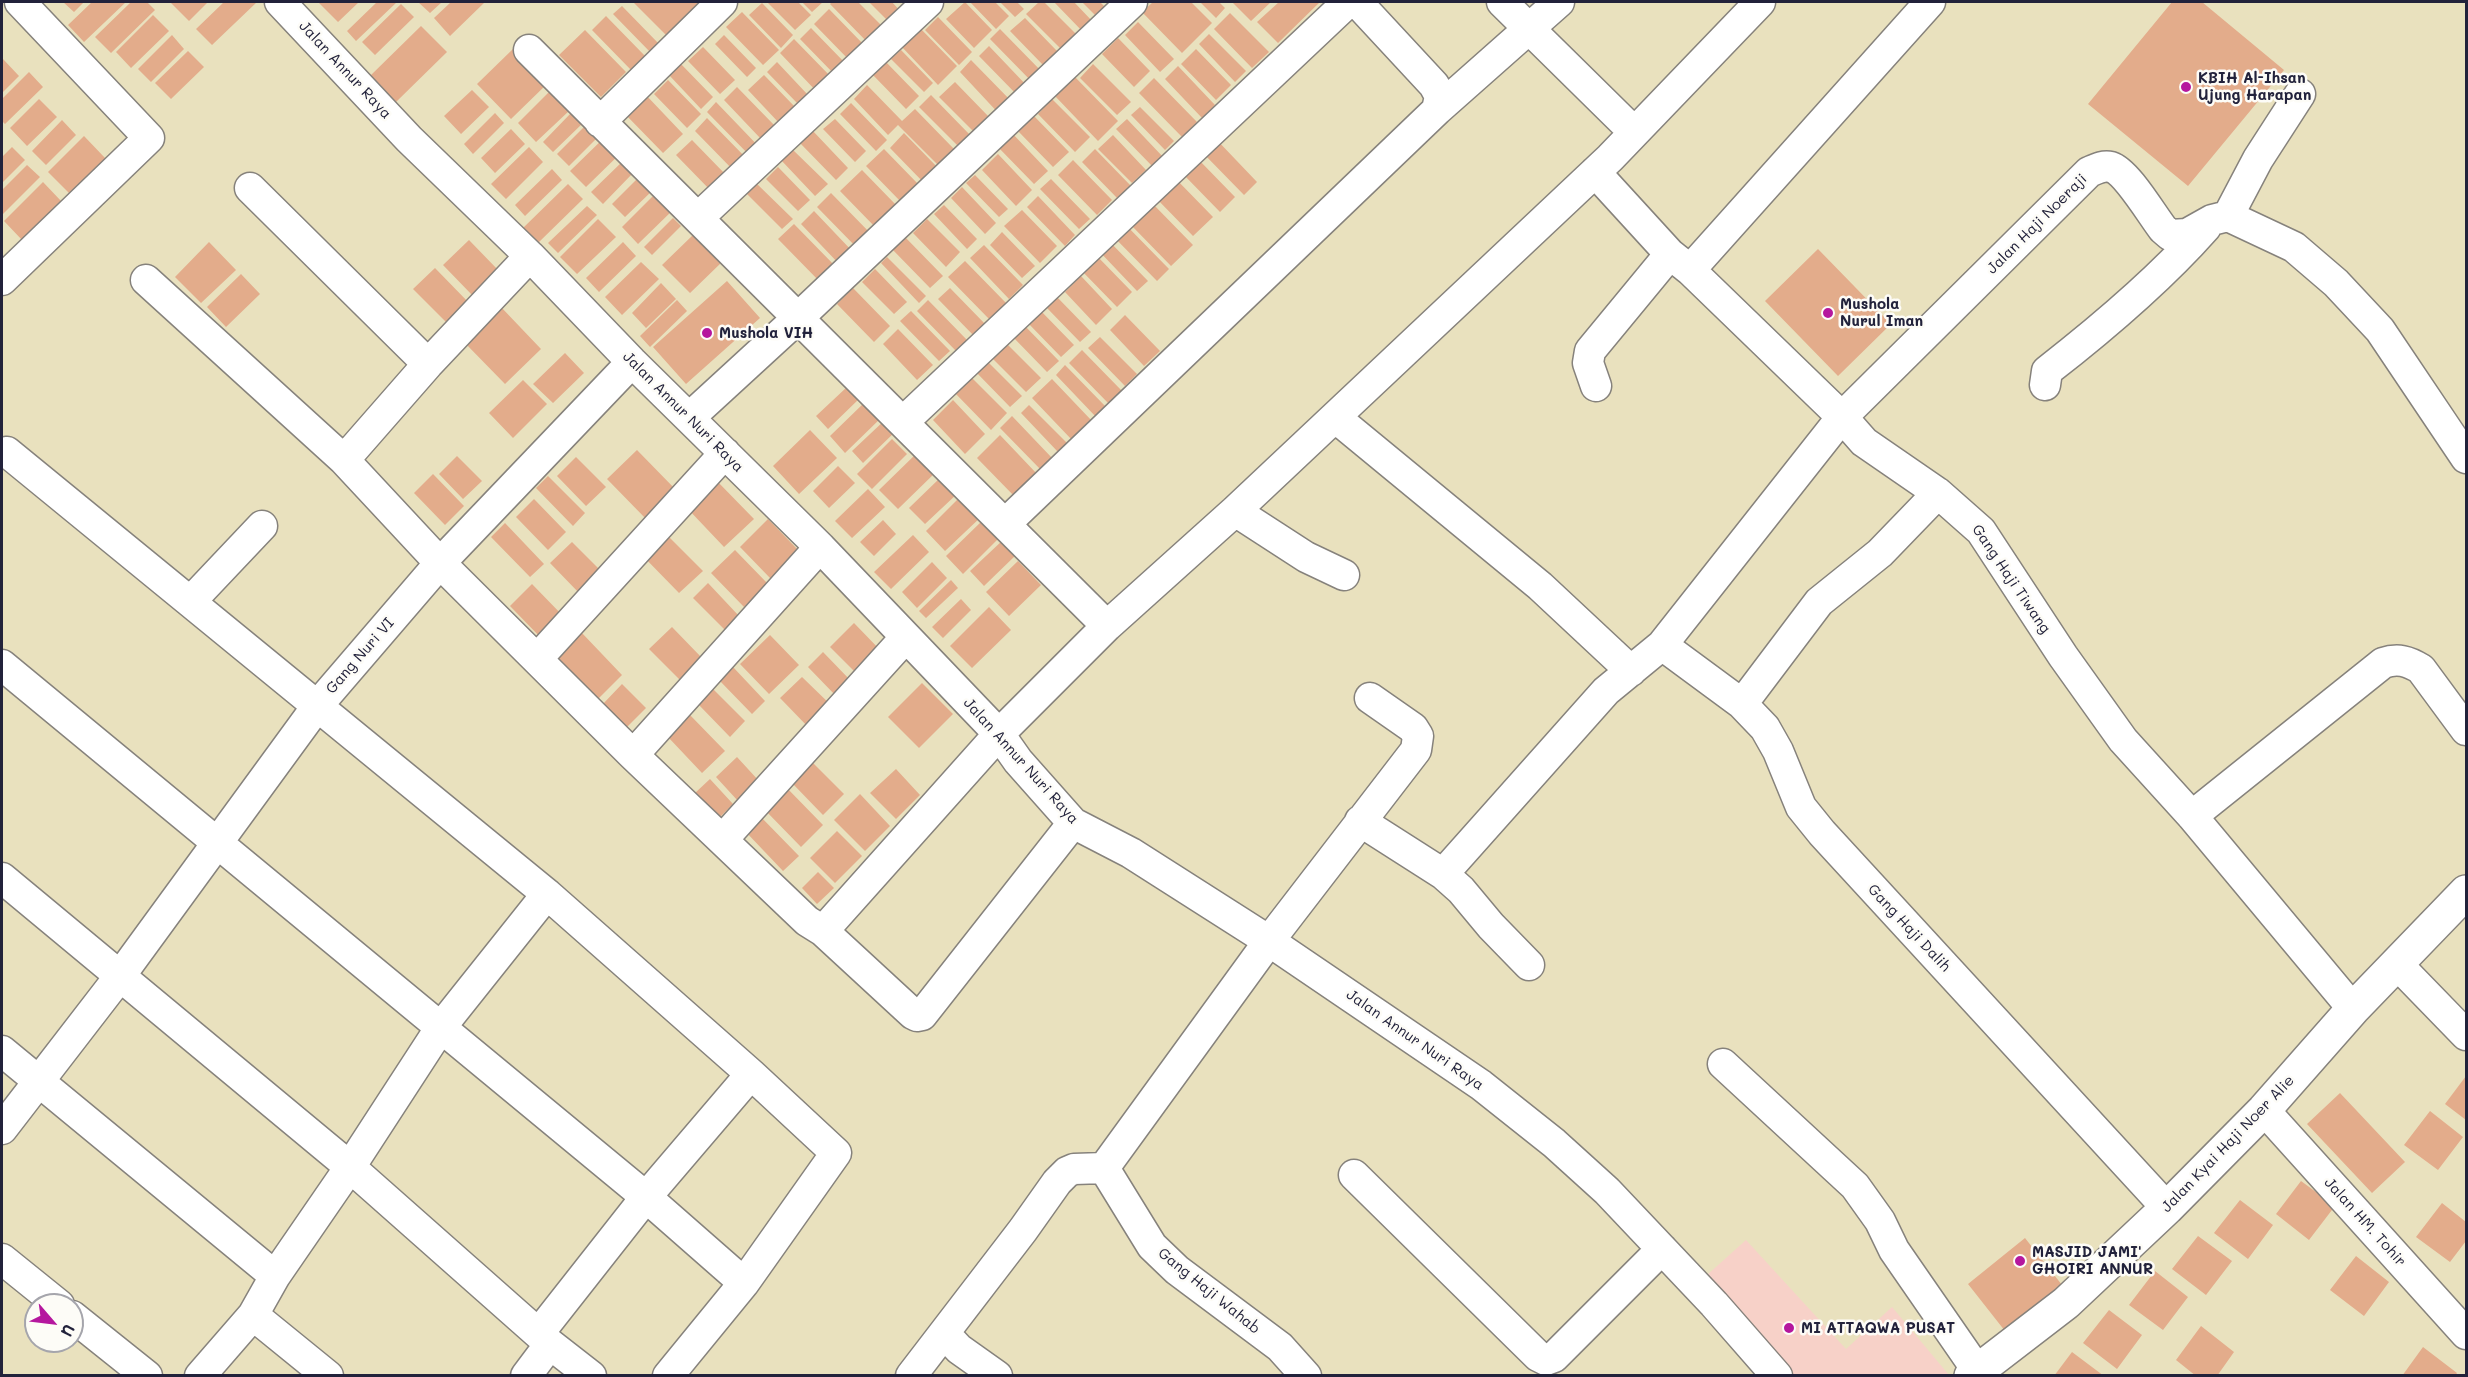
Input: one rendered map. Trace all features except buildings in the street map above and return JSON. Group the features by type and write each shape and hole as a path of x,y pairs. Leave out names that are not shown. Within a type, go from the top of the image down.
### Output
{"street":[{"path":"4,273 149,138 20,2"},
{"name":"Jalan Annur Raya","path":"280,2 409,139"},
{"path":"600,122 722,2"},
{"path":"698,218 928,2"},
{"path":"689,418 1132,2"},
{"path":"903,422 1348,2"},
{"path":"1357,2 1434,85 1440,96 1437,110"},
{"path":"1502,2 1633,131"},
{"path":"1005,524 1437,110 1559,2"},
{"path":"823,931 999,734 1107,626 1235,512 1595,172 1760,2"},
{"path":"1596,386 1588,363 1590,351 1680,262 1930,2"},
{"path":"529,50 1107,626"},
{"path":"2045,385 2047,371 2078,346 2220,218 2300,94"},
{"name":"Jalan Annur Nuri Raya","path":"409,139 530,256 632,362 820,548 999,734 1018,761 1073,823 1131,853 1269,941 1481,1085 1554,1143 1607,1191 1714,1304 1777,1376"},
{"name":"Jalan Haji Noeraji","path":"1842,417 2089,172 2101,167 2113,168 2123,175 2170,235 2187,234 2220,218"},
{"name":"Gang Haji Tiwang","path":"1595,172 1680,262 1842,417 1864,442 1938,493 1981,531 2104,714 2353,1009"},
{"path":"250,188 428,364"},
{"path":"2220,218 2294,247 2336,283 2380,330 2466,458"},
{"path":"344,460 428,364 530,256"},
{"path":"146,280 344,460 440,563 633,755 723,838 807,921 823,931 906,1009 917,1016 922,1015 1073,823"},
{"name":"Gang Nuri VI","path":"2,1129 120,976 318,705 440,563 632,362"},
{"path":"1443,874 1606,691 1662,645 1842,417"},
{"path":"1336,418 1540,586 1631,671"},
{"path":"7,452 548,894 751,1074 836,1153 744,1283 668,1376"},
{"path":"537,659 725,453"},
{"path":"1742,704 1819,602 1880,553 1938,493"},
{"path":"1235,512 1306,557 1344,574"},
{"path":"191,601 262,526"},
{"path":"633,755 820,548"},
{"path":"723,838 906,637"},
{"name":"Gang Haji Dalih","path":"1662,645 1742,704 1765,728 1778,751 1801,807 1822,833 2167,1208"},
{"path":"2192,816 2384,663 2394,660 2412,663 2421,669 2466,730"},
{"path":"2,665 646,1197 744,1283"},
{"path":"911,1376 1067,1172 1104,1168 1269,941 1416,750 1418,736 1413,728 1370,698"},
{"path":"1360,821 1443,874 1461,890 1529,966"},
{"path":"2,878 350,1167 544,1339 591,1376"},
{"name":"Jalan Kyai Haji Noer Alie","path":"1974,1373 2066,1303 2167,1208 2264,1110 2353,1009 2466,892"},
{"path":"200,1376 253,1315 275,1276 350,1167 441,1027 548,894"},
{"path":"2397,964 2466,1035"},
{"path":"2,1051 275,1276"},
{"path":"1723,1064 1855,1186 1880,1221 1894,1250 1974,1373"},
{"path":"526,1376 544,1339 646,1197 751,1074"},
{"name":"Jalan HM. Tohir","path":"2264,1110 2466,1334"},
{"name":"Gang Haji Wahab","path":"1104,1168 1152,1246 1185,1276 1280,1347 1306,1376"},
{"path":"1354,1175 1538,1356 1546,1360 1554,1357 1662,1249"},
{"path":"2,1259 44,1293"},
{"path":"253,1315 328,1376"},
{"path":"84,1326 147,1376"},
{"path":"944,1333 959,1349 997,1376"}],"shaded area":[{"name":"MI ATTAQWA PUSAT","path":"1746,1240 1846,1349 1892,1307 1949,1375 1790,1375 1707,1275"}],"place":[{"name":"KBIH Al-Ihsan Ujung Harapan","path":"2186,87"},
{"name":"Mushola Nurul Iman","path":"1828,313"},
{"name":"Mushola VIH","path":"707,333"},
{"name":"MASJID JAMI' GHOIRI ANNUR","path":"2020,1261"},
{"name":"MI ATTAQWA PUSAT","path":"1789,1328"}]}
